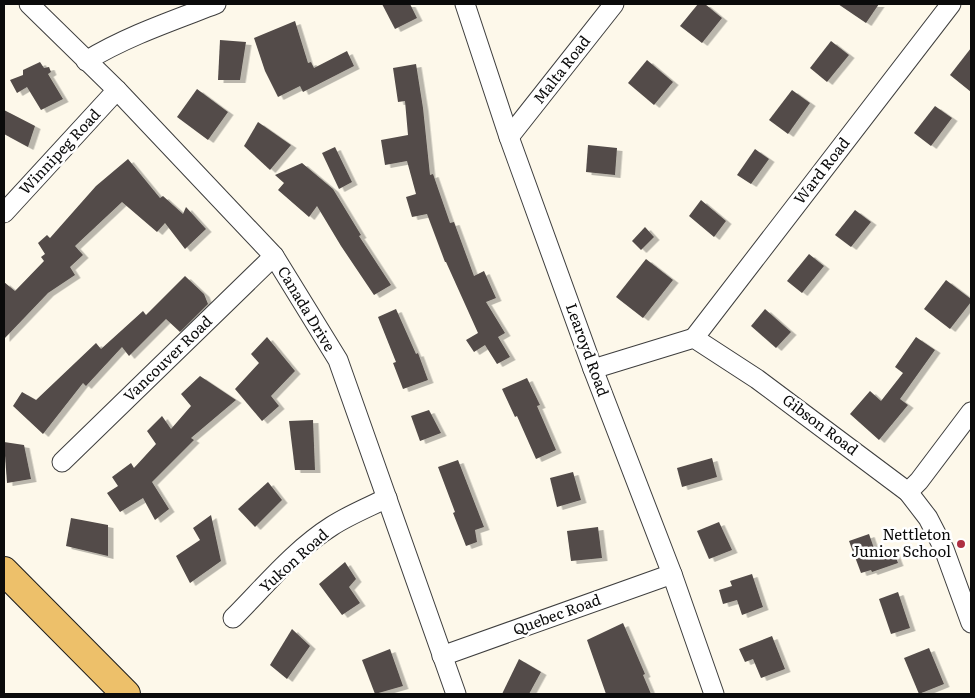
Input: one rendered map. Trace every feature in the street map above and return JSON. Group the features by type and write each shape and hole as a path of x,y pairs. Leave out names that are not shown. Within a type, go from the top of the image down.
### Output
{"main road":[{"path":"4,571 126,694"}],"street":[{"name":"Canada Drive","path":"29,4 117,90 274,256 338,360 456,694"},
{"path":"86,61 102,51 142,33 216,4"},
{"name":"Learoyd Road","path":"464,4 509,137 593,368 672,574 714,694"},
{"name":"Malta Road","path":"509,137 614,4"},
{"name":"Ward Road","path":"694,338 951,4"},
{"name":"Winnipeg Road","path":"4,213 117,90"},
{"name":"Vancouver Road","path":"62,462 274,256"},
{"path":"593,368 694,338"},
{"name":"Gibson Road","path":"694,338 757,379 908,492 928,518 944,549 971,624"},
{"path":"908,492 919,481 971,412"},
{"name":"Yukon Road","path":"233,618 313,540 332,526 387,498"},
{"name":"Quebec Road","path":"442,656 672,574"}],"building":[{"path":"382,4 410,4 417,18 395,29"},
{"path":"698,4 705,4 722,18 702,43 680,26"},
{"path":"838,4 879,4 866,23"},
{"path":"295,21 308,63 311,62 314,68 347,51 354,66 303,92 300,86 278,97 265,71 254,38"},
{"path":"220,40 246,42 240,80 218,80"},
{"path":"831,41 849,55 827,82 810,68"},
{"path":"971,48 971,92 950,75"},
{"path":"647,60 673,82 654,105 628,83"},
{"path":"40,62 44,68 49,67 51,72 48,74 63,99 41,110 27,87 17,93 10,80 23,75 23,70"},
{"path":"416,64 430,175 433,174 450,223 454,222 474,276 484,271 496,298 486,302 505,333 498,337 510,357 497,364 485,345 474,352 466,340 478,333 445,262 427,214 412,217 406,197 416,194 407,161 385,165 381,140 408,135 405,101 398,102 393,68"},
{"path":"197,89 228,112 208,140 177,117"},
{"path":"792,90 810,103 788,134 769,120"},
{"path":"935,106 952,118 931,146 914,133"},
{"path":"4,110 35,126 28,147 4,134"},
{"path":"258,122 291,145 270,170 244,146"},
{"path":"588,145 617,148 615,175 586,172"},
{"path":"335,147 352,182 339,189 322,153"},
{"path":"755,149 769,159 751,184 737,175"},
{"path":"128,159 160,198 163,196 183,214 186,207 206,229 185,249 165,223 157,232 122,202 75,246 83,255 70,267 75,275 48,293 4,339 4,282 15,291 44,261 41,257 45,254 38,243 47,235 50,238 96,186"},
{"path":"302,163 333,189 361,235 359,236 391,285 374,295 317,206 309,217 278,190 284,183 275,175"},
{"path":"701,200 726,221 714,237 689,216"},
{"path":"855,210 871,222 851,247 835,235"},
{"path":"645,227 654,237 641,250 632,241"},
{"path":"809,254 824,266 802,293 787,281"},
{"path":"646,259 673,280 643,318 616,297"},
{"path":"185,276 204,294 208,304 180,332 166,319 129,356 122,347 86,386 83,383 43,434 13,406 22,392 36,400 96,343 101,349 143,311 146,315"},
{"path":"946,280 971,299 971,302 950,329 924,309"},
{"path":"396,309 416,354 418,353 428,380 403,389 393,363 396,362 378,317"},
{"path":"765,309 791,332 776,348 751,326"},
{"path":"267,337 295,371 271,396 279,406 262,421 235,389 259,363 251,354"},
{"path":"916,337 935,350 900,399 908,405 879,440 850,414 870,391 881,401 903,373 895,367"},
{"path":"200,376 236,400 191,438 194,440 152,482 169,509 155,520 143,498 120,512 107,493 118,486 112,477 131,463 134,468 156,444 147,431 162,416 171,429 191,406 181,394"},
{"path":"527,378 540,405 537,406 556,450 536,459 517,416 515,417 502,389"},
{"path":"429,410 441,433 420,441 411,416"},
{"path":"313,420 315,470 295,470 289,421"},
{"path":"4,442 24,445 31,479 7,483"},
{"path":"712,458 717,477 682,487 677,468"},
{"path":"458,460 484,527 475,530 477,542 466,546 438,467"},
{"path":"573,472 581,500 557,507 550,478"},
{"path":"268,482 282,500 255,527 238,509"},
{"path":"211,515 221,561 190,583 176,556 200,540 193,528"},
{"path":"71,518 108,525 108,556 66,546"},
{"path":"719,522 732,550 709,559 697,531"},
{"path":"598,527 602,558 571,561 567,531"},
{"path":"869,534 877,557 893,550 898,563 872,572 871,570 861,573 849,541"},
{"path":"345,562 356,579 349,587 360,603 342,615 319,584"},
{"path":"752,574 763,607 742,615 737,600 723,604 719,590 732,586 730,581"},
{"path":"898,592 910,628 891,634 879,599"},
{"path":"623,623 645,674 643,675 651,694 606,694 587,640"},
{"path":"292,629 310,646 287,679 270,665"},
{"path":"772,636 785,669 761,678 753,659 745,662 739,649"},
{"path":"929,648 944,684 919,694 904,658"},
{"path":"390,649 403,686 375,694 362,660"},
{"path":"519,659 541,672 529,694 502,694"}],"place":[{"name":"Nettleton Junior School","path":"961,544"}]}
